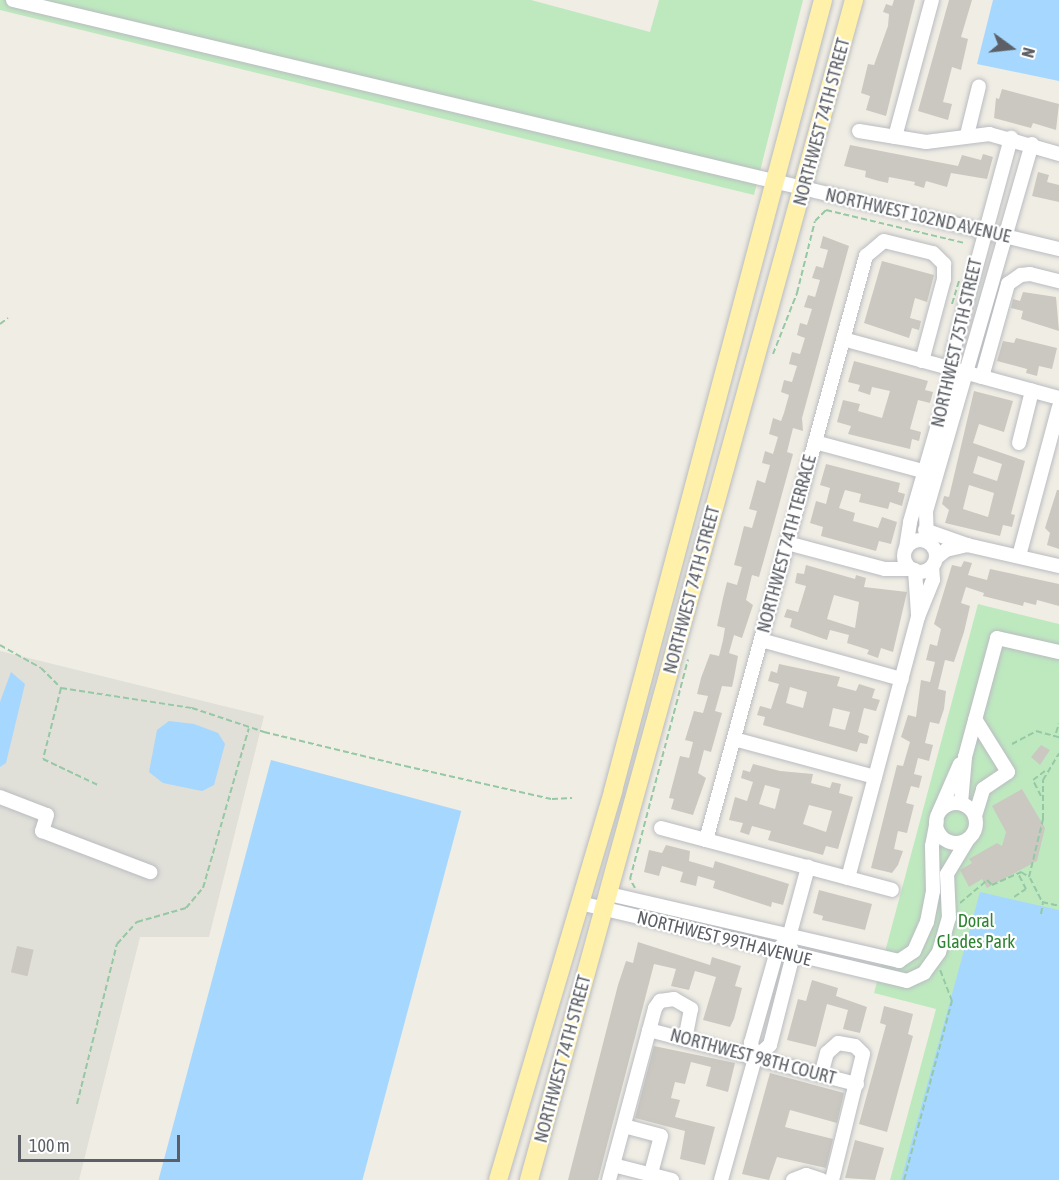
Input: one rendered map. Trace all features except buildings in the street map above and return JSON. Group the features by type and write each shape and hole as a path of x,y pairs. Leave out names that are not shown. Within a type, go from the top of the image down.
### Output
{"main road":[{"name":"NORTHWEST 74TH STREET","path":"498,1180 580,903 776,184 823,0"},
{"name":"NORTHWEST 74TH STREET","path":"529,1180 805,190 854,0"}],"street":[{"name":"NORTHWEST 102ND AVENUE","path":"12,0 257,56 776,184 1059,249"},
{"path":"895,136 932,0"},
{"path":"967,135 979,86"},
{"path":"859,130 926,142 989,134 1011,138 1059,154"},
{"name":"NORTHWEST 75TH STREET","path":"905,551 910,522 926,472 958,333 1011,138"},
{"name":"NORTHWEST 75TH STREET","path":"926,536 926,511 1032,144"},
{"name":"NORTHWEST 74TH TERRACE","path":"706,840 843,339 871,249 884,241 933,253 945,271 922,361"},
{"path":"982,377 1005,292 1013,278 1030,274 1059,281"},
{"path":"958,333 976,339"},
{"path":"843,339 1059,398"},
{"path":"1019,444 1032,391"},
{"path":"1019,556 1059,407"},
{"path":"815,442 926,472"},
{"path":"848,878 918,616 933,580 934,548 926,536"},
{"path":"876,567 926,536 1059,566"},
{"path":"787,543 876,567 913,570 934,562 945,550 967,545"},
{"path":"905,551 913,570 918,616"},
{"path":"961,804 965,758 997,638 1059,652"},
{"path":"761,640 902,679"},
{"path":"965,758 938,818 944,838 956,842 968,839 975,829 975,816 983,789 1008,772 975,719"},
{"path":"734,739 875,777"},
{"path":"0,797 47,815 42,831 150,872"},
{"path":"938,818 948,805 961,804 975,816"},
{"name":"NORTHWEST 99TH AVENUE","path":"580,903 607,902 899,961 908,957 920,939 931,907 938,818"},
{"path":"661,828 892,890"},
{"name":"NORTHWEST 99TH AVENUE","path":"607,902 777,951 868,974 907,981 924,973 933,962 949,918 950,865 968,839"},
{"path":"721,1180 755,1058 751,1043 755,1028 777,951 789,937 808,867"},
{"path":"755,1058 770,1045 793,955 789,937"},
{"path":"868,974 872,957"},
{"path":"609,1180 655,1008 666,999 674,999 691,1009 685,1040"},
{"path":"755,1028 764,1035 773,1033"},
{"name":"NORTHWEST 98TH COURT","path":"649,1030 857,1084"},
{"path":"821,1075 832,1046 846,1044 863,1054 832,1180"},
{"path":"624,1126 661,1136 651,1174"},
{"path":"614,1165 672,1180"},
{"path":"793,1180 806,1175 821,1180"}],"path":[{"path":"770,363 797,294 818,214 833,209 965,243"},
{"path":"0,324 8,318"},
{"path":"0,645 40,668 61,688 192,708 250,727 405,766 552,799 572,798"},
{"path":"646,891 636,889 630,879 691,648"},
{"path":"61,688 43,759 98,785"},
{"path":"1012,744 1036,731 1058,735 1059,723"},
{"path":"77,1104 117,944 137,922 186,908 203,888 250,727"},
{"path":"1042,798 1033,780 1047,769 1059,753"},
{"path":"1029,877 1043,819 1042,798 1047,769"},
{"path":"1014,897 1026,889 1018,873"},
{"path":"960,904 987,880 992,885 1018,873 1029,877 1043,903 1041,914"},
{"path":"1043,903 1059,906"},
{"path":"904,1180 952,1001 945,984"}],"shaded area":[{"path":"0,651 264,716 209,937 140,937 79,1180 0,1180"}],"green space":[{"path":"0,0 531,0 650,32 659,0 803,0 754,195 0,10"},
{"name":"Doral Glades Park","path":"978,604 1059,624 1059,1180 890,1180 936,1009 874,993"}],"water":[{"path":"993,0 1059,0 1059,81 977,64"},
{"path":"11,672 25,684 6,763 0,767 0,702"},
{"path":"169,721 194,724 218,733 225,744 214,785 202,791 163,783 149,772 157,730"},
{"path":"271,760 461,811 362,1180 158,1180"},
{"path":"980,892 1059,910 1059,1180 901,1180"}]}
